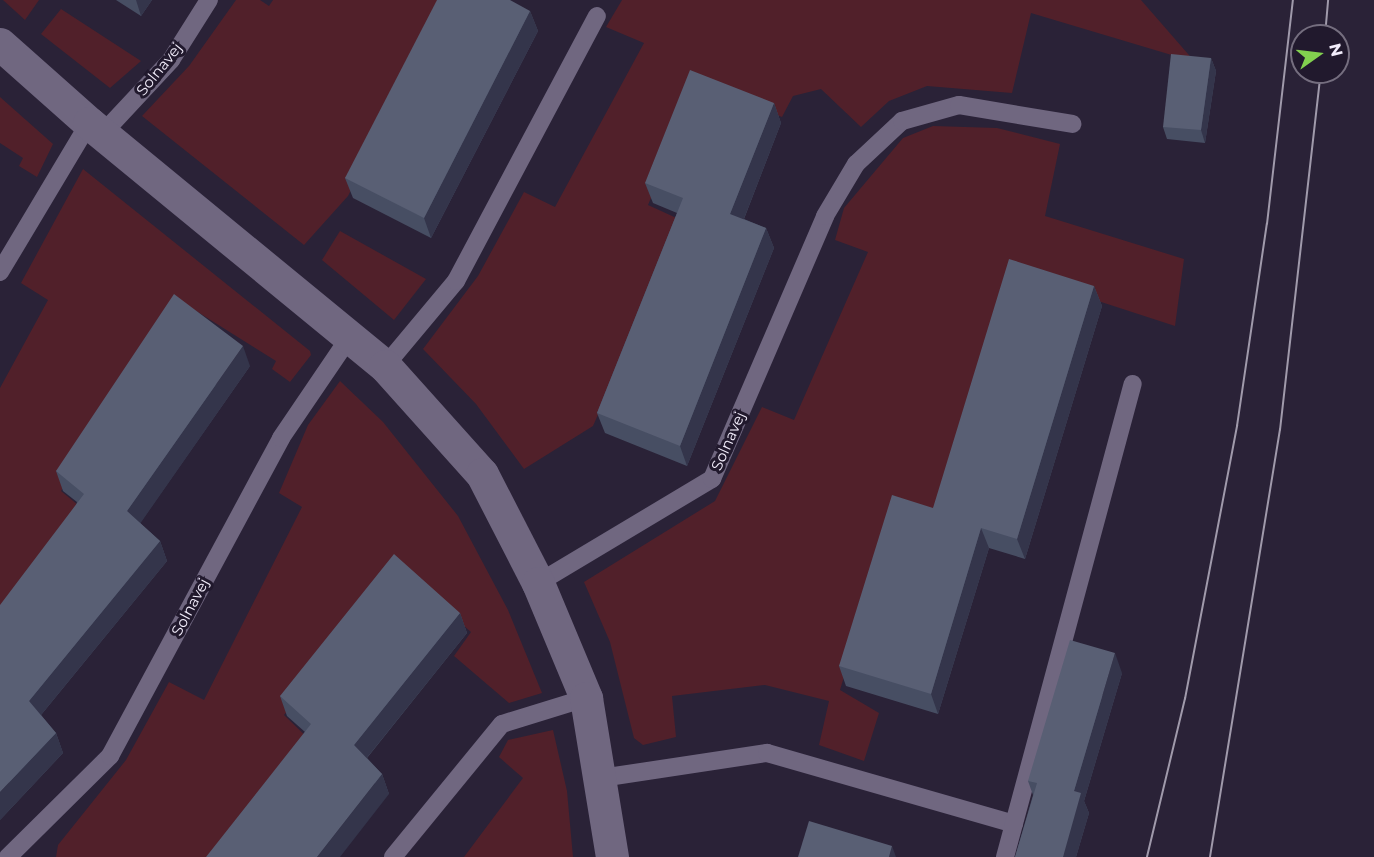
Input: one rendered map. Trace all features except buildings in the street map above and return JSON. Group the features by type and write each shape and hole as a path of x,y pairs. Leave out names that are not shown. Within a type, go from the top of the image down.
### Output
{"street":[{"path":"0,44 96,128 385,366 482,474 538,583 586,698 601,778 612,857"}],"lane":[{"name":"Solnavej","path":"0,272 96,128 171,60 209,0"},
{"path":"385,366 456,281 597,16"},
{"name":"Solnavej","path":"538,583 712,479 825,216 856,164 902,121 959,105 1072,124"},
{"name":"Solnavej","path":"8,857 110,756 281,438 349,338"},
{"path":"1005,857 1133,384"},
{"path":"393,857 502,724 586,698"},
{"path":"601,778 766,753 1014,824"}],"shaded area":[{"path":"3,0 39,0 25,20"},
{"path":"236,0 260,0 269,6 273,0 447,0 348,196 304,245 142,116 189,66"},
{"path":"622,0 1141,0 1195,62 1031,13 1012,93 927,86 889,101 861,127 821,89 793,96 782,117 698,84 648,205 683,221 593,426 524,469 476,404 423,349 478,276 524,192 555,207 644,43 606,27"},
{"path":"61,9 141,61 110,88 41,34"},
{"path":"0,97 53,144 37,177 19,166 23,158 0,143"},
{"path":"933,126 997,128 1060,144 1045,216 1184,259 1175,326 1012,273 935,520 895,507 840,690 879,713 864,761 819,745 829,701 765,685 672,696 676,737 643,745 634,738 610,642 584,582 715,501 762,407 794,420 868,252 835,240 844,208 903,138"},
{"path":"83,169 310,351 311,355 290,382 272,369 276,361 185,304 61,491 89,514 0,632 0,388 48,300 21,283"},
{"path":"340,231 426,279 394,320 322,260"},
{"path":"340,381 383,422 458,516 508,610 542,693 509,703 454,656 471,632 400,571 284,715 314,744 226,857 56,857 58,845 126,760 169,682 204,700 302,507 279,493 308,425"},
{"path":"553,730 567,791 573,857 464,857 523,778 499,757 508,740"}],"tram line":[{"path":"1147,857 1185,699 1237,426 1267,224 1293,0"},
{"path":"1326,24 1328,0"},
{"path":"1210,857 1280,430 1320,84"}]}
